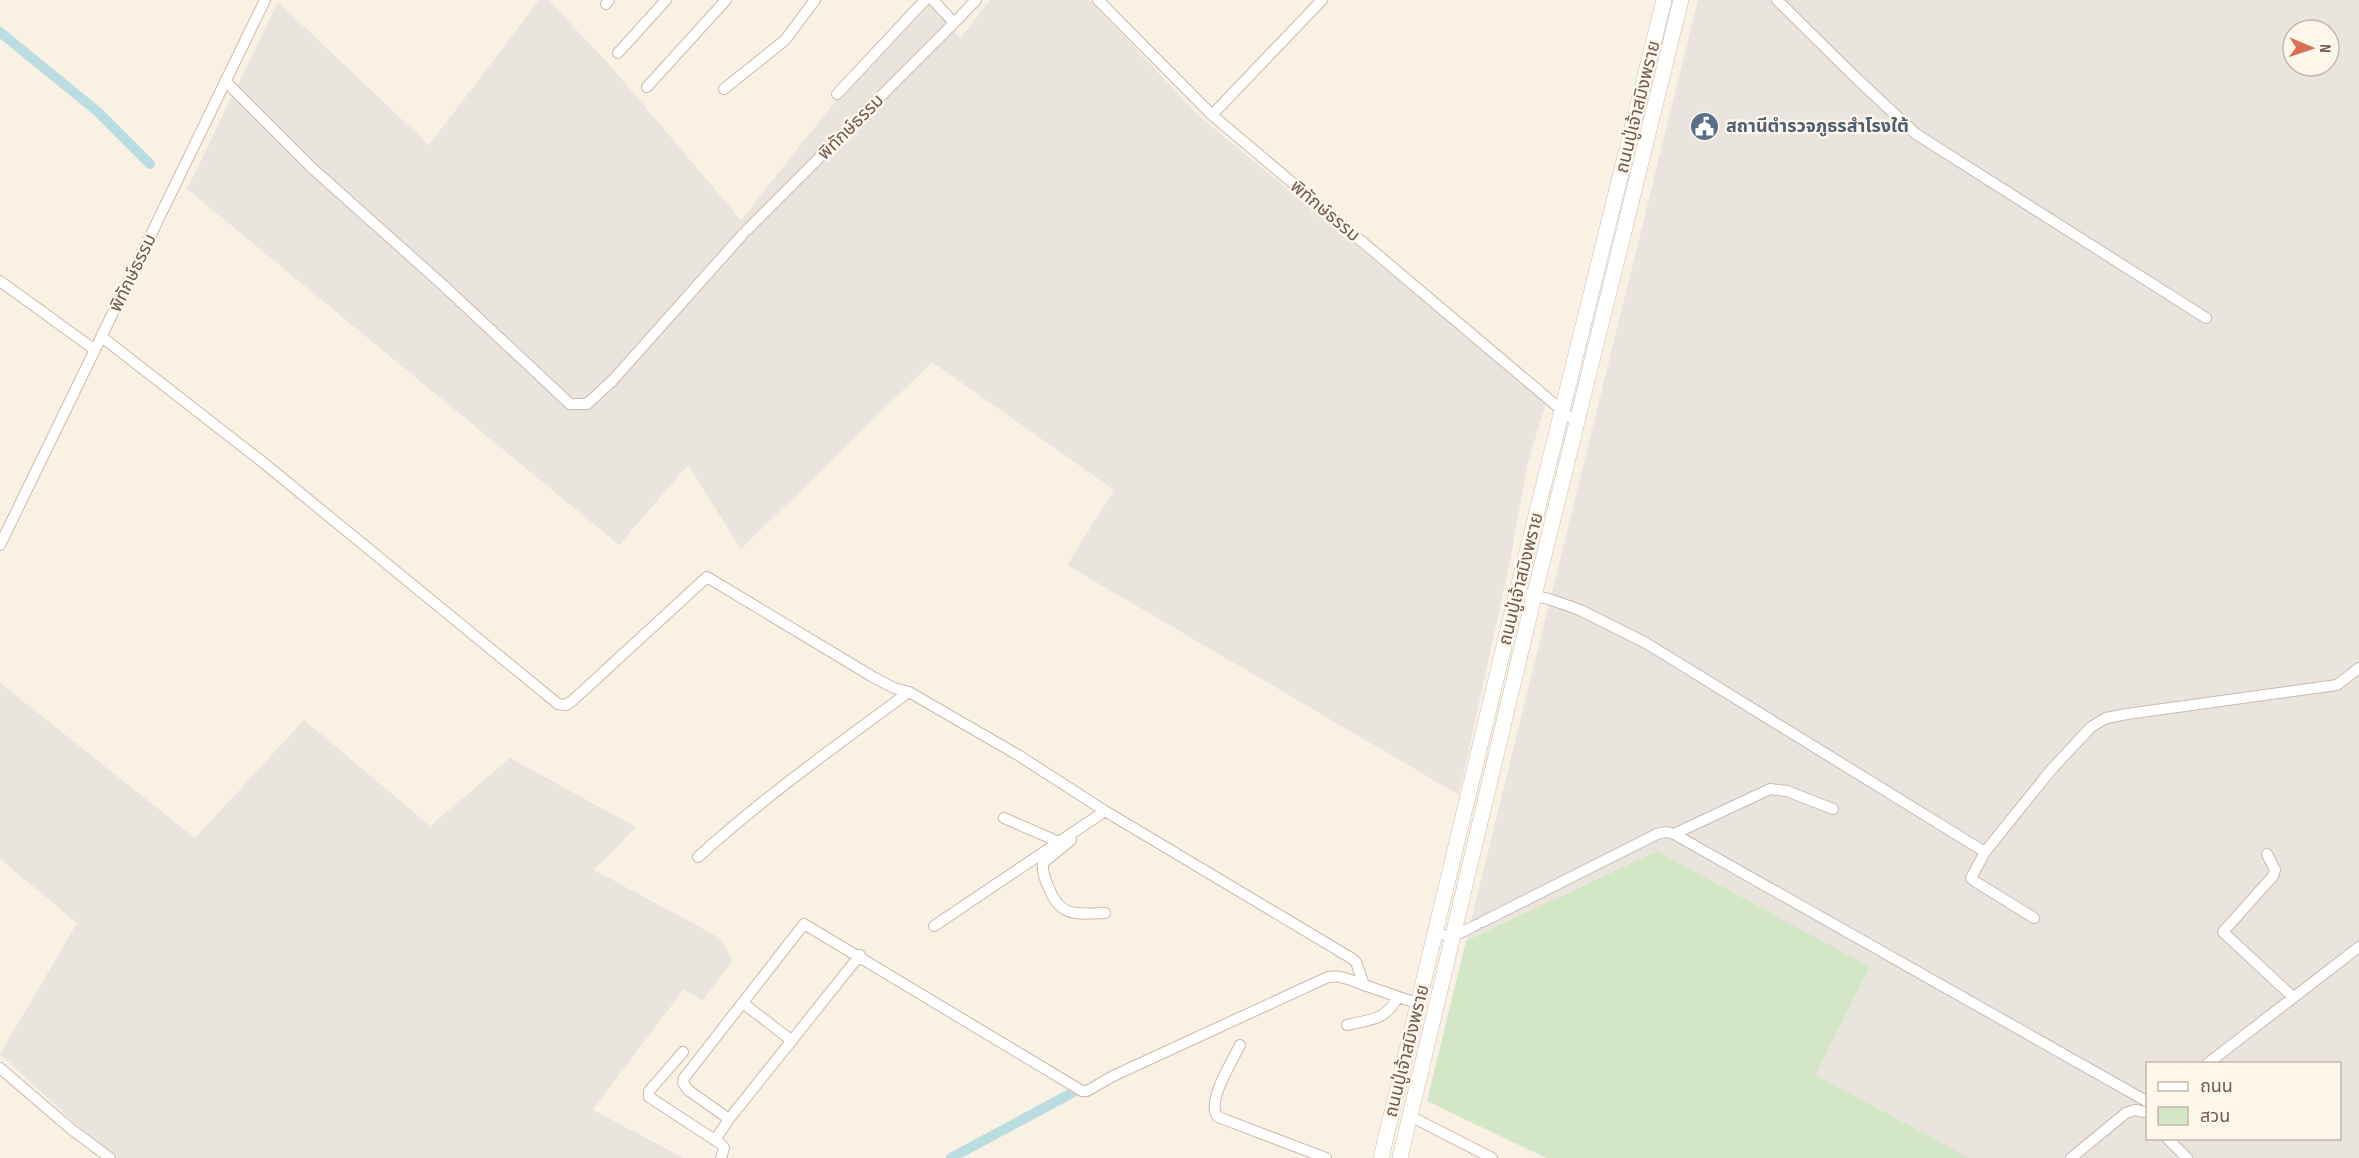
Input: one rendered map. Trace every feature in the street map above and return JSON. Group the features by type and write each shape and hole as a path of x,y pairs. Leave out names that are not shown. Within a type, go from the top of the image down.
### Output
{"main road":[{"name":"ถนนปู่เจ้าสมิงพราย","path":"1400,1158 1534,596 1578,423 1647,105 1664,0"},
{"name":"ถนนปู่เจ้าสมิงพราย","path":"1381,1158 1563,410 1647,105 1681,0"}],"street":[{"name":"พิทักษ์ธรรม","path":"1,540 265,0"},
{"path":"618,53 666,0"},
{"path":"648,87 726,0"},
{"path":"724,89 785,40 814,0"},
{"path":"837,94 925,0"},
{"path":"933,0 954,23"},
{"name":"พิทักษ์ธรรม","path":"225,81 312,168 444,286 570,404 587,404 613,381 745,232 976,0"},
{"name":"พิทักษ์ธรรม","path":"1098,0 1212,115 1578,423"},
{"path":"1212,115 1322,0"},
{"path":"1778,0 1916,134 2206,318"},
{"path":"0,281 95,350"},
{"path":"102,337 274,472 558,704 566,705 572,701 708,577 873,677 894,688 909,692 1018,755 1105,812 1351,958 1356,962 1364,985"},
{"path":"1517,592 1580,610 1646,643 1985,852"},
{"path":"2034,918 1971,878 1985,852 2091,727 2106,718 2337,685 2359,668"},
{"path":"698,857 725,832 807,767 909,692"},
{"path":"1674,834 1770,789 1787,791 1833,809"},
{"path":"934,926 1105,812"},
{"path":"1004,818 1059,842"},
{"path":"1078,829 1072,840 1043,863 1044,876 1057,904 1065,912 1105,913"},
{"path":"1436,933 1452,937 1666,832 1674,834 2146,1109"},
{"path":"2267,854 2275,870 2273,876 2223,932 2293,997"},
{"path":"729,1119 688,1090 683,1083 684,1078 804,924 1082,1091 1087,1091 1113,1076 1328,977 1347,978 1419,1004"},
{"path":"2210,1062 2359,947"},
{"path":"715,1140 729,1119 860,956"},
{"path":"1347,1025 1383,1016 1389,1012 1398,997"},
{"path":"743,1003 792,1041"},
{"path":"1240,1045 1217,1091 1213,1107 1218,1117 1326,1158"},
{"path":"683,1052 649,1091 648,1097 715,1140 724,1148 721,1158"},
{"path":"0,1068 71,1129 110,1158"},
{"path":"2071,1158 2126,1113 2146,1110"},
{"path":"1410,1116 1492,1158"},
{"path":"2170,1140 2187,1158"}],"shaded area":[{"path":"539,0 548,0 607,62 741,220 916,0 927,0 960,38 990,0 1090,0 1198,115 1546,402 1527,466 1510,561 1459,795 1067,565 1114,490 932,362 741,549 688,465 619,545 187,189 278,2 429,145"},
{"path":"1698,0 2359,0 2359,1158 1970,1158 1814,1075 1870,968 1657,851 1466,941"},
{"path":"0,683 195,838 304,720 430,826 510,758 636,827 594,870 720,938 733,961 702,1001 684,989 593,1110 684,1158 118,1158 83,1131 0,1054 77,923 0,859"}],"green space":[{"path":"1657,851 1870,967 1815,1075 1970,1158 1546,1158 1427,1101 1466,941"}],"waterway":[{"path":"0,32 98,112 150,164"},
{"path":"951,1158 1079,1089"}],"place":[{"name":"สถานีตำรวจภูธรสำโรงใต้","path":"1705,126"}]}
